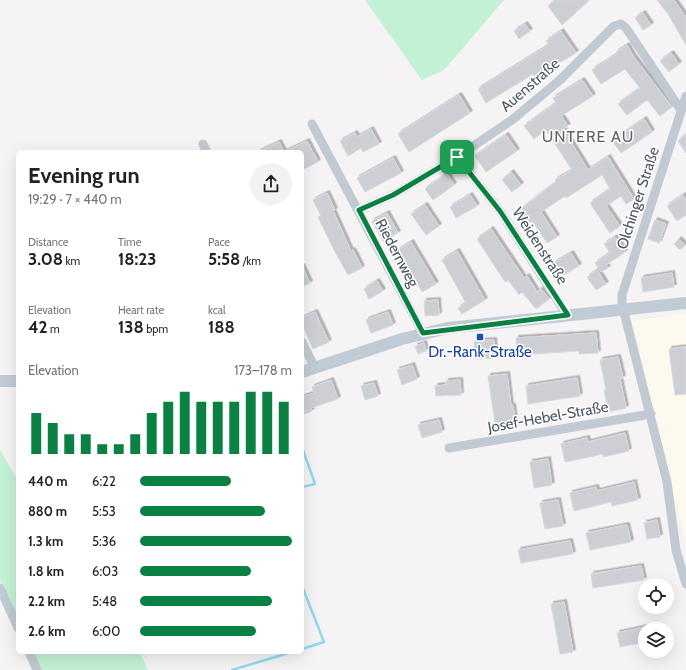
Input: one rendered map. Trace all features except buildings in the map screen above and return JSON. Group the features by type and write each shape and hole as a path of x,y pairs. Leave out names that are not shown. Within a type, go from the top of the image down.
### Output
{"street":[{"name":"Auenstraße","path":"359,210 393,195 457,157 512,120 560,80 614,26 621,24 626,28 681,110"},
{"name":"Olchinger Straße","path":"686,96 622,295 623,310 651,414 666,482 676,550 686,584"},
{"name":"Riedernweg","path":"312,124 423,333"},
{"name":"Weidenstraße","path":"457,157 500,211 568,315"},
{"path":"304,371 423,333 568,315 686,303"},
{"path":"304,346 315,368"},
{"path":"0,381 16,381"},
{"name":"Josef-Hebel-Straße","path":"449,448 651,414"},
{"path":"0,588 16,624"},
{"path":"30,654 37,670"}],"shaded area":[{"path":"686,314 686,543 632,320"}],"green space":[{"path":"365,0 504,0 444,70 422,80"},
{"path":"0,450 16,478 16,616 0,580"},
{"path":"33,654 141,654 148,670 41,670"}],"waterway":[{"path":"304,453 315,484 304,487"},
{"path":"304,591 324,642 304,648"},
{"path":"232,670 285,654"}],"place":[{"name":"Dr.-Rank-Straße","path":"480,337"}],"district":[{"name":"UNTERE AU","path":"588,136"}],"route":[{"path":"457,157 500,211 568,315 448,328 423,333 359,210 393,195 457,157"}]}
